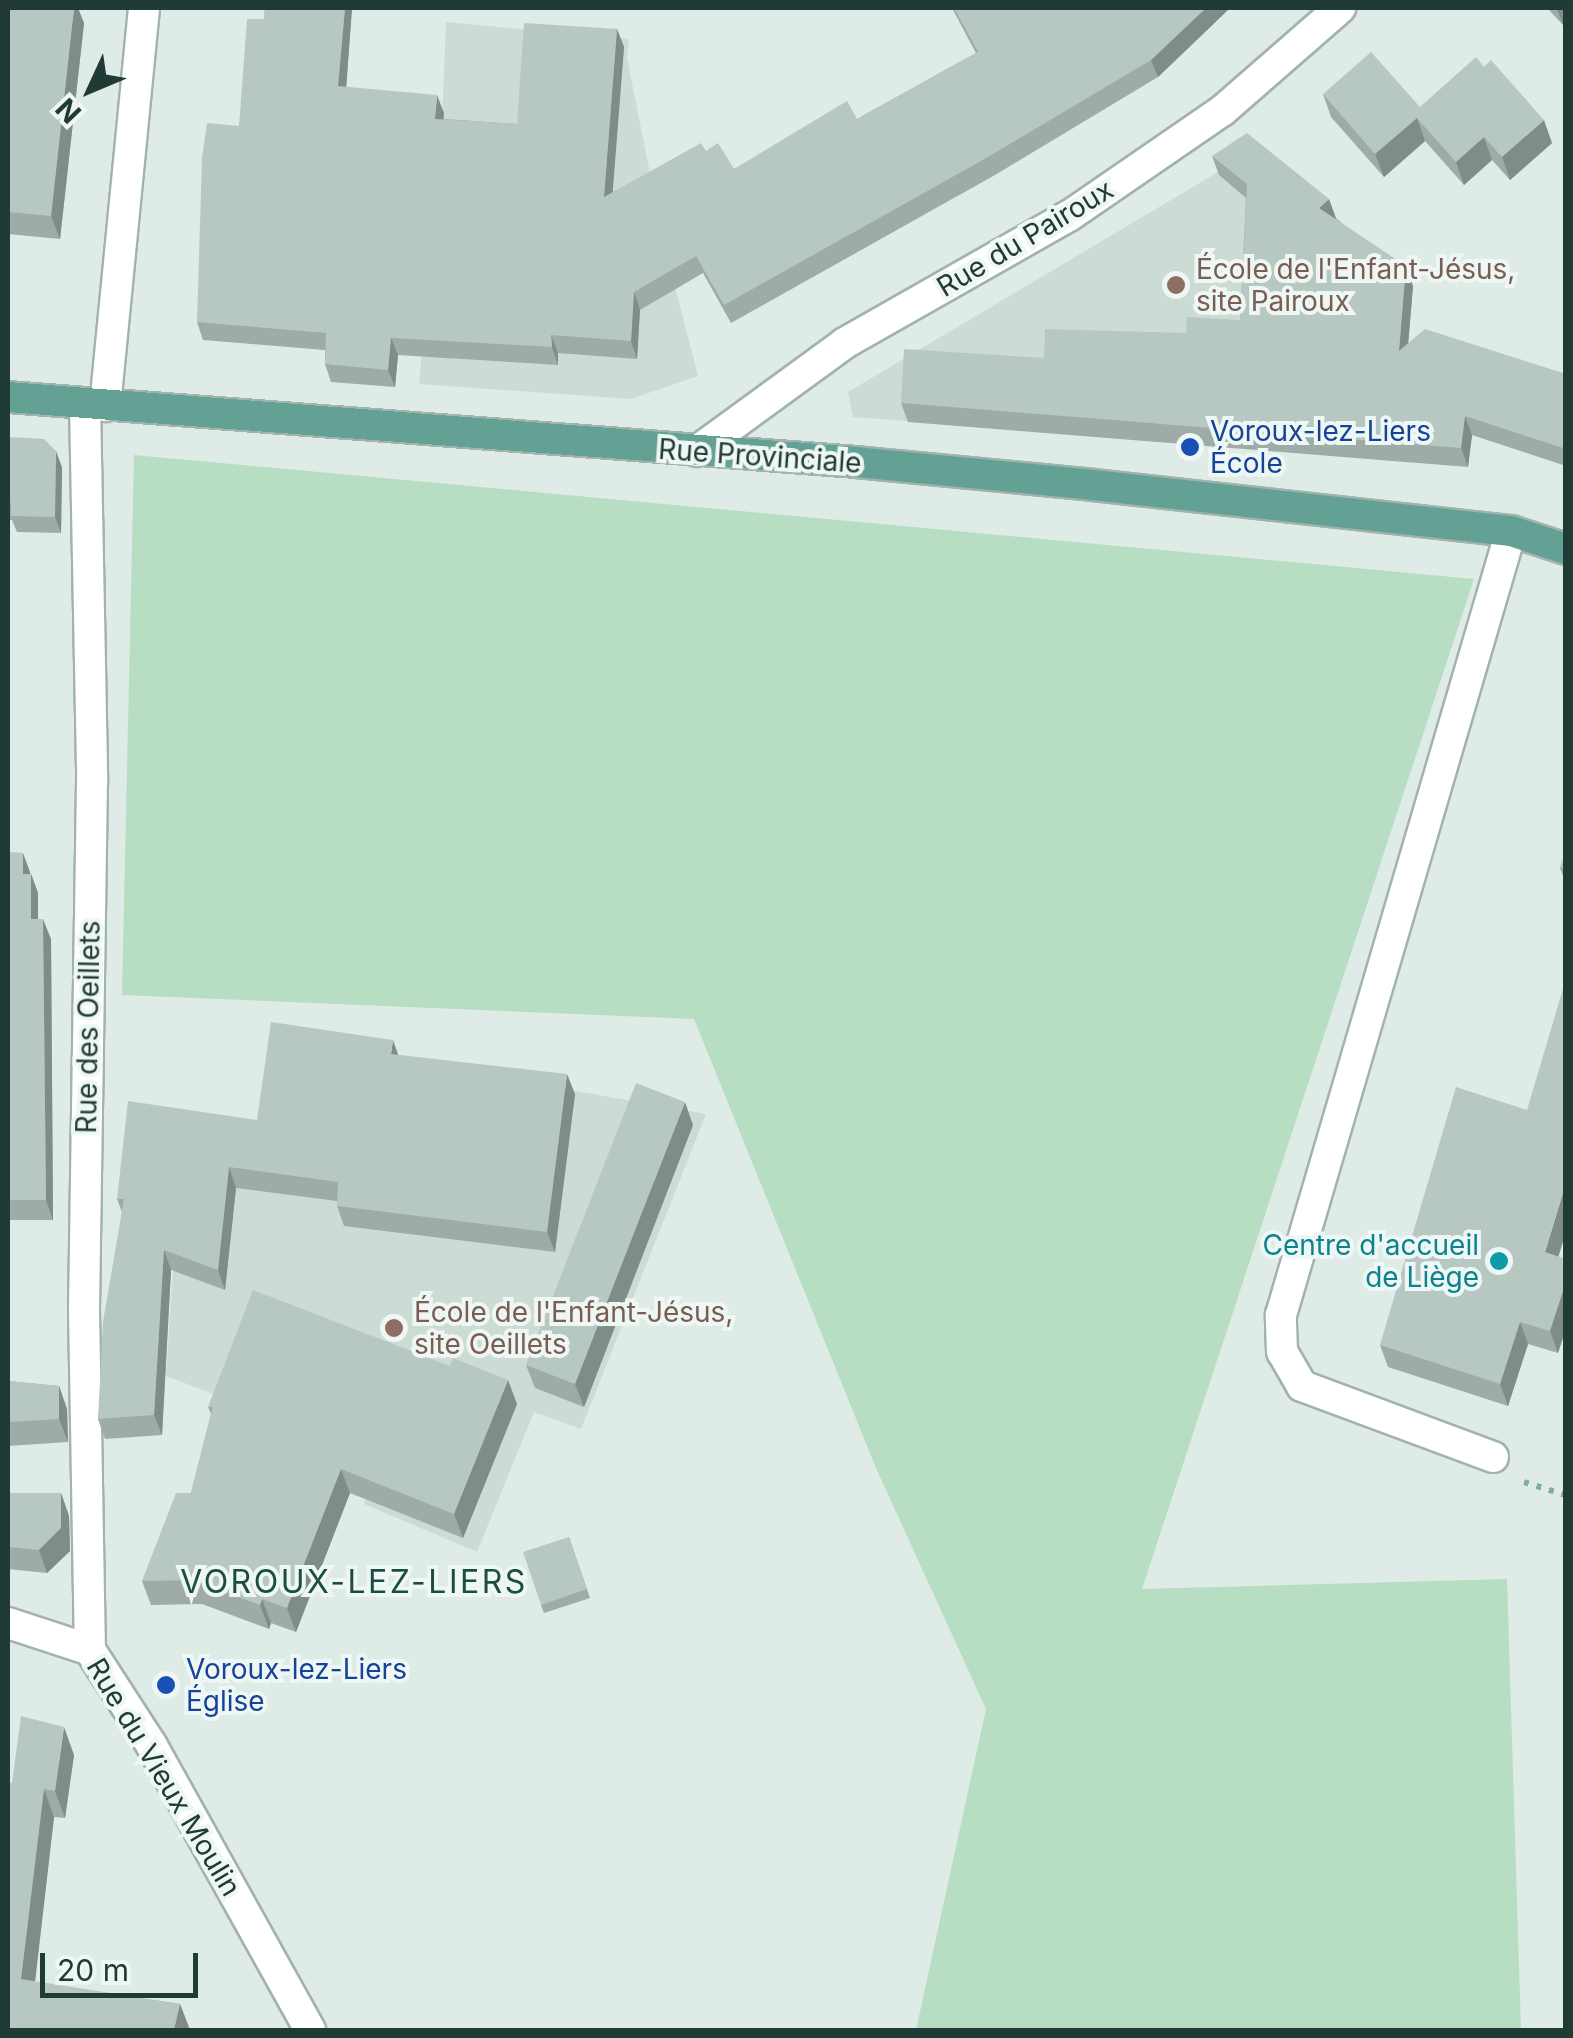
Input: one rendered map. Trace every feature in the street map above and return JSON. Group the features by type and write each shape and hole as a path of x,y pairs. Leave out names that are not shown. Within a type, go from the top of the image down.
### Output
{"main road":[{"name":"Rue Provinciale","path":"8,397 1093,485 1511,530 1566,548"}],"street":[{"name":"Rue des Oeillets","path":"90,1650 84,1255 95,405 144,8"},
{"name":"Rue du Pairoux","path":"697,451 845,343 1068,216 1222,111 1340,8"},
{"path":"1493,1457 1302,1386 1282,1352 1281,1315 1511,530"},
{"name":"Rue du Vieux Moulin","path":"8,1624 90,1650 152,1746 310,2030"}],"shaded area":[{"path":"446,22 629,39 627,58 663,239 698,376 631,399 419,384 441,145"},
{"name":"École de l'Enfant-Jésus, site Pairoux","path":"1255,150 1312,451 853,417 848,392"},
{"name":"École de l'Enfant-Jésus, site Oeillets","path":"400,1060 706,1114 581,1429 534,1412 477,1552 364,1504 395,1429 229,1400 166,1376 179,1181 282,1193"}],"green space":[{"path":"134,455 1474,579 1142,1589 1507,1579 1521,2030 916,2030 986,1709 876,1468 694,1019 122,995"}],"building":[{"path":"8,8 74,8 51,216 8,212"},
{"path":"265,8 345,8 338,86 437,95 435,119 517,124 524,23 617,29 604,197 701,143 706,151 718,143 734,169 847,101 857,119 978,52 954,8 1206,8 1151,60 988,157 724,305 696,256 634,292 631,341 551,335 552,347 391,338 388,370 325,364 326,333 197,322 202,158 207,123 239,126 247,19 264,19"},
{"path":"1371,52 1420,107 1476,57 1484,67 1491,60 1544,120 1502,157 1484,137 1456,162 1417,118 1375,154 1323,94"},
{"path":"1247,133 1329,199 1319,208 1406,266 1399,351 1425,329 1566,374 1566,449 1465,416 1461,448 901,403 904,349 1044,358 1045,329 1186,333 1187,317 1240,320 1247,184 1212,156"},
{"path":"8,437 44,439 56,451 55,517 11,516"},
{"path":"8,852 23,853 23,874 31,874 31,919 43,919 46,1200 8,1200"},
{"name":"Centre d'accueil de Liège","path":"1565,982 1566,1183 1545,1252 1566,1259 1566,1281 1550,1331 1520,1322 1500,1384 1380,1345 1456,1087 1527,1110"},
{"path":"271,1022 393,1040 391,1054 567,1074 547,1232 337,1206 338,1182 229,1167 218,1270 164,1250 154,1415 98,1419 103,1322 124,1199 117,1199 128,1101 257,1120"},
{"path":"636,1083 685,1102 575,1384 526,1365"},
{"path":"253,1290 450,1366 453,1358 508,1380 454,1514 341,1469 287,1608 262,1599 260,1605 193,1580 142,1581 176,1493 191,1493 213,1407 208,1407"},
{"path":"8,1381 59,1386 59,1419 8,1422"},
{"path":"8,1493 61,1493 61,1528 39,1550 8,1547"},
{"path":"569,1537 587,1589 541,1605 523,1552"},
{"path":"21,1716 64,1727 55,1791 44,1789 21,1979 180,2004 174,2030 8,2030 8,1782 12,1783"}],"place":[{"name":"École de l'Enfant-Jésus, site Pairoux","path":"1176,285"},
{"name":"Voroux-lez-Liers École","path":"1190,447"},
{"name":"Centre d'accueil de Liège","path":"1499,1261"},
{"name":"École de l'Enfant-Jésus, site Oeillets","path":"394,1328"},
{"name":"Voroux-lez-Liers Église","path":"166,1685"}],"district":[{"name":"VOROUX-LEZ-LIERS","path":"354,1582"}]}
